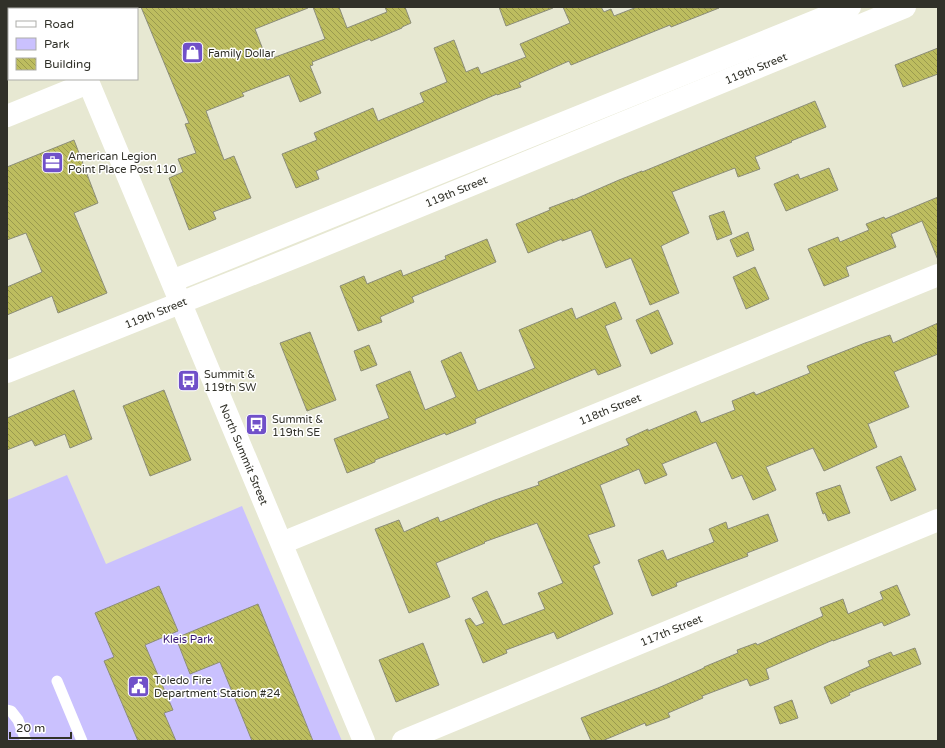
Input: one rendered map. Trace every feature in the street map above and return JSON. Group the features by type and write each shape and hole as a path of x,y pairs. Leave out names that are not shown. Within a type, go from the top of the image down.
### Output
{"street":[{"name":"119th Street","path":"172,281 850,7"},
{"name":"119th Street","path":"7,372 303,254 905,7"},
{"name":"North Summit Street","path":"88,81 364,741"},
{"path":"7,116 88,81"},
{"name":"118th Street","path":"282,543 938,275"},
{"name":"117th Street","path":"403,741 938,520"}],"lane":[{"path":"56,681 82,741"},
{"path":"7,710 11,710 18,720 26,741"}],"green space":[{"name":"Kleis Park","path":"67,475 106,564 242,506 342,741 7,741 7,500"}],"building":[{"path":"141,7 308,7 255,29 267,60 325,39 313,7 339,7 347,28 387,12 385,7 405,7 411,23 371,41 370,39 312,62 313,65 310,66 321,93 300,102 289,75 242,93 244,96 206,111 224,160 234,156 251,198 213,212 216,219 189,230 169,178 183,172 178,159 196,153 185,124 189,123"},
{"path":"499,7 553,7 553,8 506,26"},
{"path":"563,7 601,7 604,12 611,9 614,16 637,7 719,8 671,27 670,25 571,65 569,61 519,83 521,87 497,94 316,171 319,179 296,188 282,154 317,140 314,133 373,108 378,121 424,102 420,93 447,82 434,48 454,40 466,72 478,67 481,74 526,57 520,44 570,23"},
{"path":"938,48 938,74 903,87 895,65"},
{"path":"815,101 826,127 755,157 760,169 738,177 735,168 672,192 689,233 661,246 679,293 650,305 631,258 606,268 591,230 562,241 562,239 528,253 516,224 550,210 549,208 573,200"},
{"path":"74,140 98,203 74,213 107,293 58,313 52,296 7,315 7,287 42,272 26,233 7,240 7,167"},
{"path":"829,168 838,190 786,211 774,184 798,174 800,179"},
{"path":"938,197 938,260 922,221 891,234 896,247 846,267 849,276 824,286 808,249 838,237 840,242 869,230 866,224 884,217 885,219"},
{"path":"724,211 732,234 717,240 709,216"},
{"path":"748,232 754,250 737,257 730,240"},
{"path":"487,239 496,262 412,297 414,302 380,317 382,322 358,331 340,286 364,276 367,284 401,270 403,276 446,259 445,256"},
{"path":"755,267 769,299 746,309 733,277"},
{"path":"615,302 622,319 605,326 621,366 598,375 595,369 475,419 476,423 446,435 445,433 375,460 375,462 347,473 334,439 389,418 376,385 410,371 425,410 456,397 441,361 461,352 478,391 535,368 519,330 572,308 576,319"},
{"path":"658,310 673,344 651,354 636,320"},
{"path":"938,323 938,354 894,372 909,407 868,424 877,447 824,471 813,448 766,467 776,490 753,500 742,475 732,479 716,442 662,464 667,475 645,484 639,469 600,485 615,526 588,535 600,563 593,566 613,614 557,639 554,632 506,650 507,653 483,663 465,620 470,618 476,626 484,623 472,598 487,591 503,625 545,609 538,593 563,583 537,523 484,542 485,543 436,563 450,597 409,613 375,529 399,520 404,532 438,517 440,522 495,500 539,485 538,482 629,445 626,439 648,429 648,431 696,411 701,423 735,410 732,401 754,392 756,395 810,373 807,366 865,343 890,335 893,343"},
{"path":"310,332 336,400 307,411 280,343"},
{"path":"369,345 377,365 361,371 354,351"},
{"path":"74,390 92,439 70,448 65,434 35,446 32,440 7,450 7,418"},
{"path":"164,390 191,460 150,476 123,406"},
{"path":"901,456 916,490 891,501 876,467"},
{"path":"840,485 850,513 828,521 825,513 823,514 816,493"},
{"path":"768,514 778,541 747,553 748,556 676,583 677,586 652,596 638,560 663,550 667,560 714,542 709,529 726,522 728,529"},
{"path":"897,585 910,615 884,626 882,622 833,640 766,669 769,679 750,686 747,679 702,696 703,698 668,713 670,717 646,726 645,723 602,741 591,741 581,718 658,688 738,653 737,650 756,643 757,645 823,616 820,608 843,599 848,614 883,599 880,592"},
{"name":"Toledo Fire Department Station #24","path":"159,586 178,631 145,645 173,710 164,713 176,741 138,741 104,661 114,657 95,613"},
{"path":"258,604 313,741 252,741 220,662 190,674 176,638"},
{"path":"423,643 439,685 396,702 379,660"},
{"path":"915,648 921,664 849,693 850,695 831,704 824,687 870,666 868,661 891,652 893,656"},
{"path":"792,700 798,718 780,724 774,707"}],"place":[{"name":"Family Dollar","path":"193,53"},
{"name":"American Legion Point Place Post 110","path":"53,162"},
{"name":"Summit & 119th SW","path":"189,380"},
{"name":"Summit & 119th SE","path":"257,425"},
{"name":"Toledo Fire Department Station #24","path":"138,686"}]}
